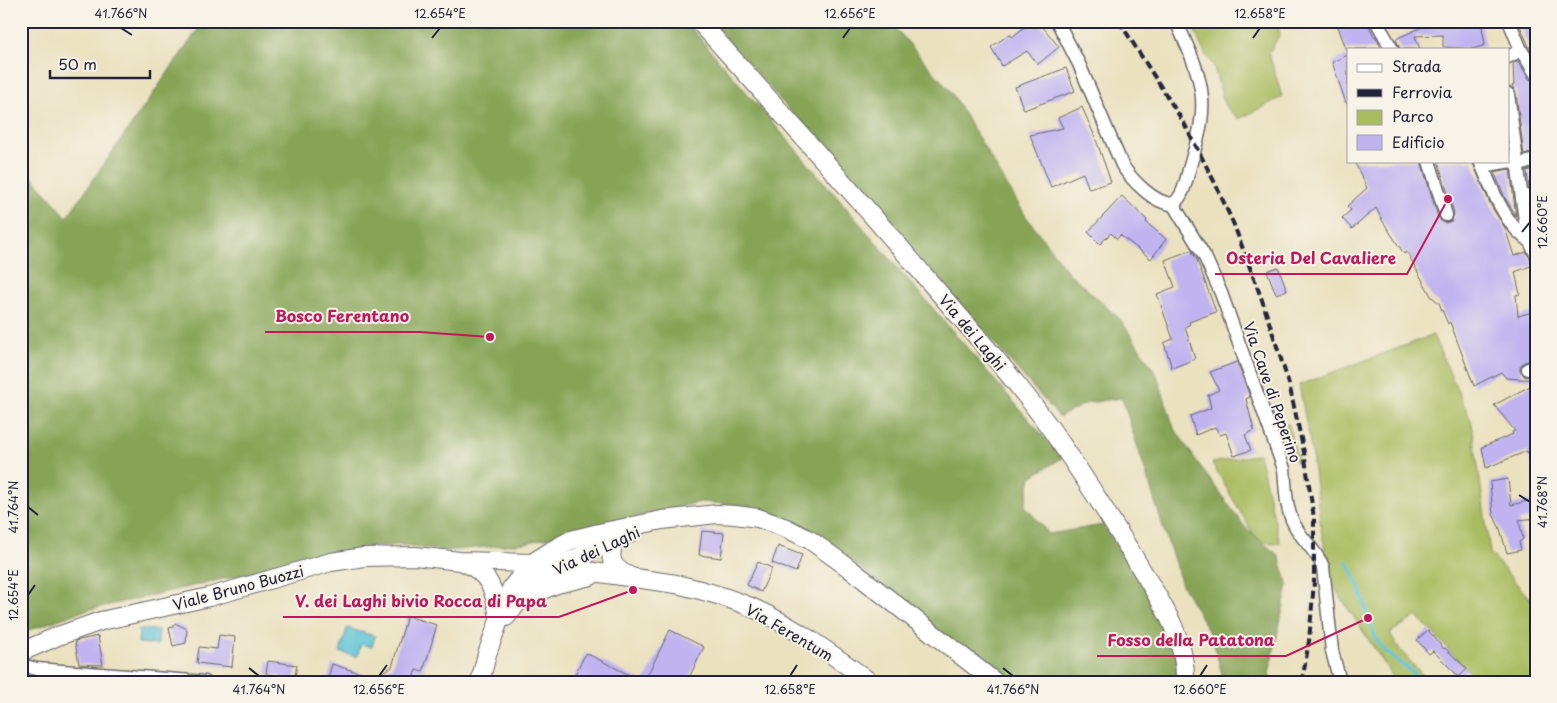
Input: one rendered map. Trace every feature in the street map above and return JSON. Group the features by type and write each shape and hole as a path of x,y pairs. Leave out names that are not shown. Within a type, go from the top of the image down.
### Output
{"main road":[{"name":"Via dei Laghi","path":"699,21 857,197 991,353 1040,414 1100,502 1168,615 1178,637 1182,652 1185,666 1185,682"},
{"name":"Via dei Laghi","path":"480,682 497,625 512,587 532,564 551,551 571,540 662,520 702,515 735,515 764,520 798,534 820,546 995,682"},
{"name":"Via dei Laghi","path":"497,625 532,585 557,567 662,520"},
{"path":"460,561 526,551 571,540"},
{"path":"616,540 611,554 613,564 619,571 631,578"},
{"name":"Viale Bruno Buozzi","path":"21,652 58,636 101,621 209,597 330,562 376,556 415,556 460,561"},
{"path":"460,561 478,570 490,584 495,597 497,625"},
{"name":"Via Ferentum","path":"460,561 557,567 676,584 723,596 755,609 806,638 870,682"},
{"path":"517,603 534,593 556,584 600,574"}],"street":[{"path":"1057,21 1076,58 1126,172 1134,181 1156,198 1168,204 1173,204 1181,195 1185,184 1196,146 1202,108 1202,91 1198,73 1176,21"},
{"path":"1376,21 1391,48"},
{"path":"1509,21 1521,50 1536,74"},
{"path":"1510,56 1521,50"},
{"path":"1510,114 1527,236 1536,254"},
{"path":"1527,236 1524,237 1519,233 1503,211 1481,164 1518,163 1536,160"},
{"path":"1428,162 1446,215"},
{"path":"1522,198 1536,194"},
{"name":"Via Cave di Peperino","path":"1173,204 1202,251 1221,294 1284,469 1288,511 1294,524 1323,567 1332,651 1340,682"},
{"path":"21,664 36,669 205,682"}],"green space":[{"path":"207,21 685,21 1062,458 1031,477 1025,506 1049,534 1103,525 1165,620 1175,648 1180,682 1003,682 843,554 802,525 750,506 700,502 525,543 445,551 402,545 363,547 83,611 21,634 21,164 67,217 199,28"},
{"path":"711,21 885,21 899,32 951,92 1025,215 1068,272 1121,320 1157,375 1174,428 1205,473 1245,527 1279,556 1288,585 1269,674 1273,682 1224,682 1212,637 1182,585 1122,398 1087,403 1059,417"},
{"path":"1190,21 1277,21 1280,34 1269,53 1282,97 1239,119 1225,106 1213,65 1205,54"},
{"path":"1433,335 1472,423 1490,553 1536,606 1536,682 1479,682 1417,616 1390,633 1400,650 1429,682 1395,682 1332,584 1321,529 1312,454 1299,385"},
{"path":"1288,423 1298,461 1295,462 1279,426 1283,428"},
{"path":"1259,454 1280,543 1258,542 1212,463"}],"water":[{"path":"347,628 375,636 372,647 361,644 357,657 340,652"},
{"path":"139,629 159,630 158,645 138,643"}],"building":[{"path":"1032,21 1038,21 1059,47 1038,64 1027,51 1002,66 991,47 1010,34 1012,37"},
{"path":"1336,21 1367,21 1381,48 1347,48"},
{"path":"1426,21 1481,21 1485,45 1476,48 1443,47 1443,35 1415,36 1420,48 1400,48 1396,39 1426,25"},
{"path":"1518,21 1536,21 1536,58 1530,49"},
{"path":"1347,55 1347,103 1346,103 1332,62"},
{"path":"1518,61 1529,79 1536,82 1536,151 1524,155 1516,93 1512,86 1514,85 1513,64"},
{"path":"1066,68 1075,91 1024,110 1015,87"},
{"path":"1082,107 1111,182 1089,189 1083,173 1051,187 1030,135 1063,128 1058,118"},
{"path":"1354,162 1421,162 1438,217 1445,223 1452,221 1454,213 1438,162 1472,162 1491,206 1505,228 1514,256 1526,252 1531,260 1536,262 1536,264 1515,272 1520,294 1516,295 1518,316 1536,311 1536,360 1524,362 1520,366 1520,370 1525,377 1536,376 1536,380 1506,378 1501,372 1474,386 1450,322 1448,324 1439,303 1431,296 1407,252 1404,254 1376,208 1352,229 1342,218 1351,210 1347,206 1367,188"},
{"path":"1536,168 1536,186 1529,188 1527,171"},
{"path":"1510,169 1516,216 1505,198 1494,172"},
{"path":"1122,196 1147,220 1146,222 1166,239 1151,259 1120,235 1117,239 1111,233 1100,244 1088,232"},
{"path":"1191,250 1197,260 1216,312 1189,322 1190,324 1185,327 1195,359 1172,368 1164,343 1173,339 1157,294 1175,287 1165,260"},
{"path":"1278,267 1287,290 1276,294 1267,271"},
{"path":"1237,362 1250,397 1246,399 1254,430 1245,435 1251,450 1234,456 1226,433 1220,435 1215,427 1196,435 1190,416 1211,408 1208,395 1219,390 1210,372"},
{"path":"1536,383 1536,472 1534,472 1527,451 1486,468 1482,447 1513,434 1512,432 1515,431 1494,405"},
{"path":"1508,479 1511,505 1536,499 1536,518 1519,520 1523,539 1519,542 1521,550 1507,553 1500,529 1493,514 1490,482"},
{"path":"702,531 724,533 721,558 699,555"},
{"path":"778,546 802,555 796,572 772,563"},
{"path":"758,562 772,568 761,592 747,585"},
{"path":"407,616 437,625 423,672 416,670 412,682 327,682 332,664 372,677 392,667"},
{"path":"175,623 187,629 186,643 173,646 169,628 173,627"},
{"path":"670,630 704,647 687,682 644,682"},
{"path":"1428,630 1444,649 1467,669 1459,677 1433,651 1429,654 1417,640"},
{"path":"219,635 235,637 232,667 197,663 199,647 217,649"},
{"path":"98,636 103,665 79,664 75,641"},
{"path":"586,653 643,682 585,682 574,676"},
{"path":"268,661 297,665 294,682 279,682 280,676 266,674"}],"waterway":[{"path":"1347,562 1359,587 1378,642 1382,648 1411,671 1420,682"}],"railway":[{"path":"1119,21 1184,123 1215,183 1234,225 1262,300 1289,384 1304,452 1314,518 1314,582 1309,641 1302,682"}],"place":[{"name":"Osteria Del Cavaliere","path":"1448,199"},
{"name":"Bosco Ferentano","path":"490,337"},
{"name":"V. dei Laghi bivio Rocca di Papa","path":"633,590"},
{"name":"Fosso della Patatona","path":"1368,618"}]}
